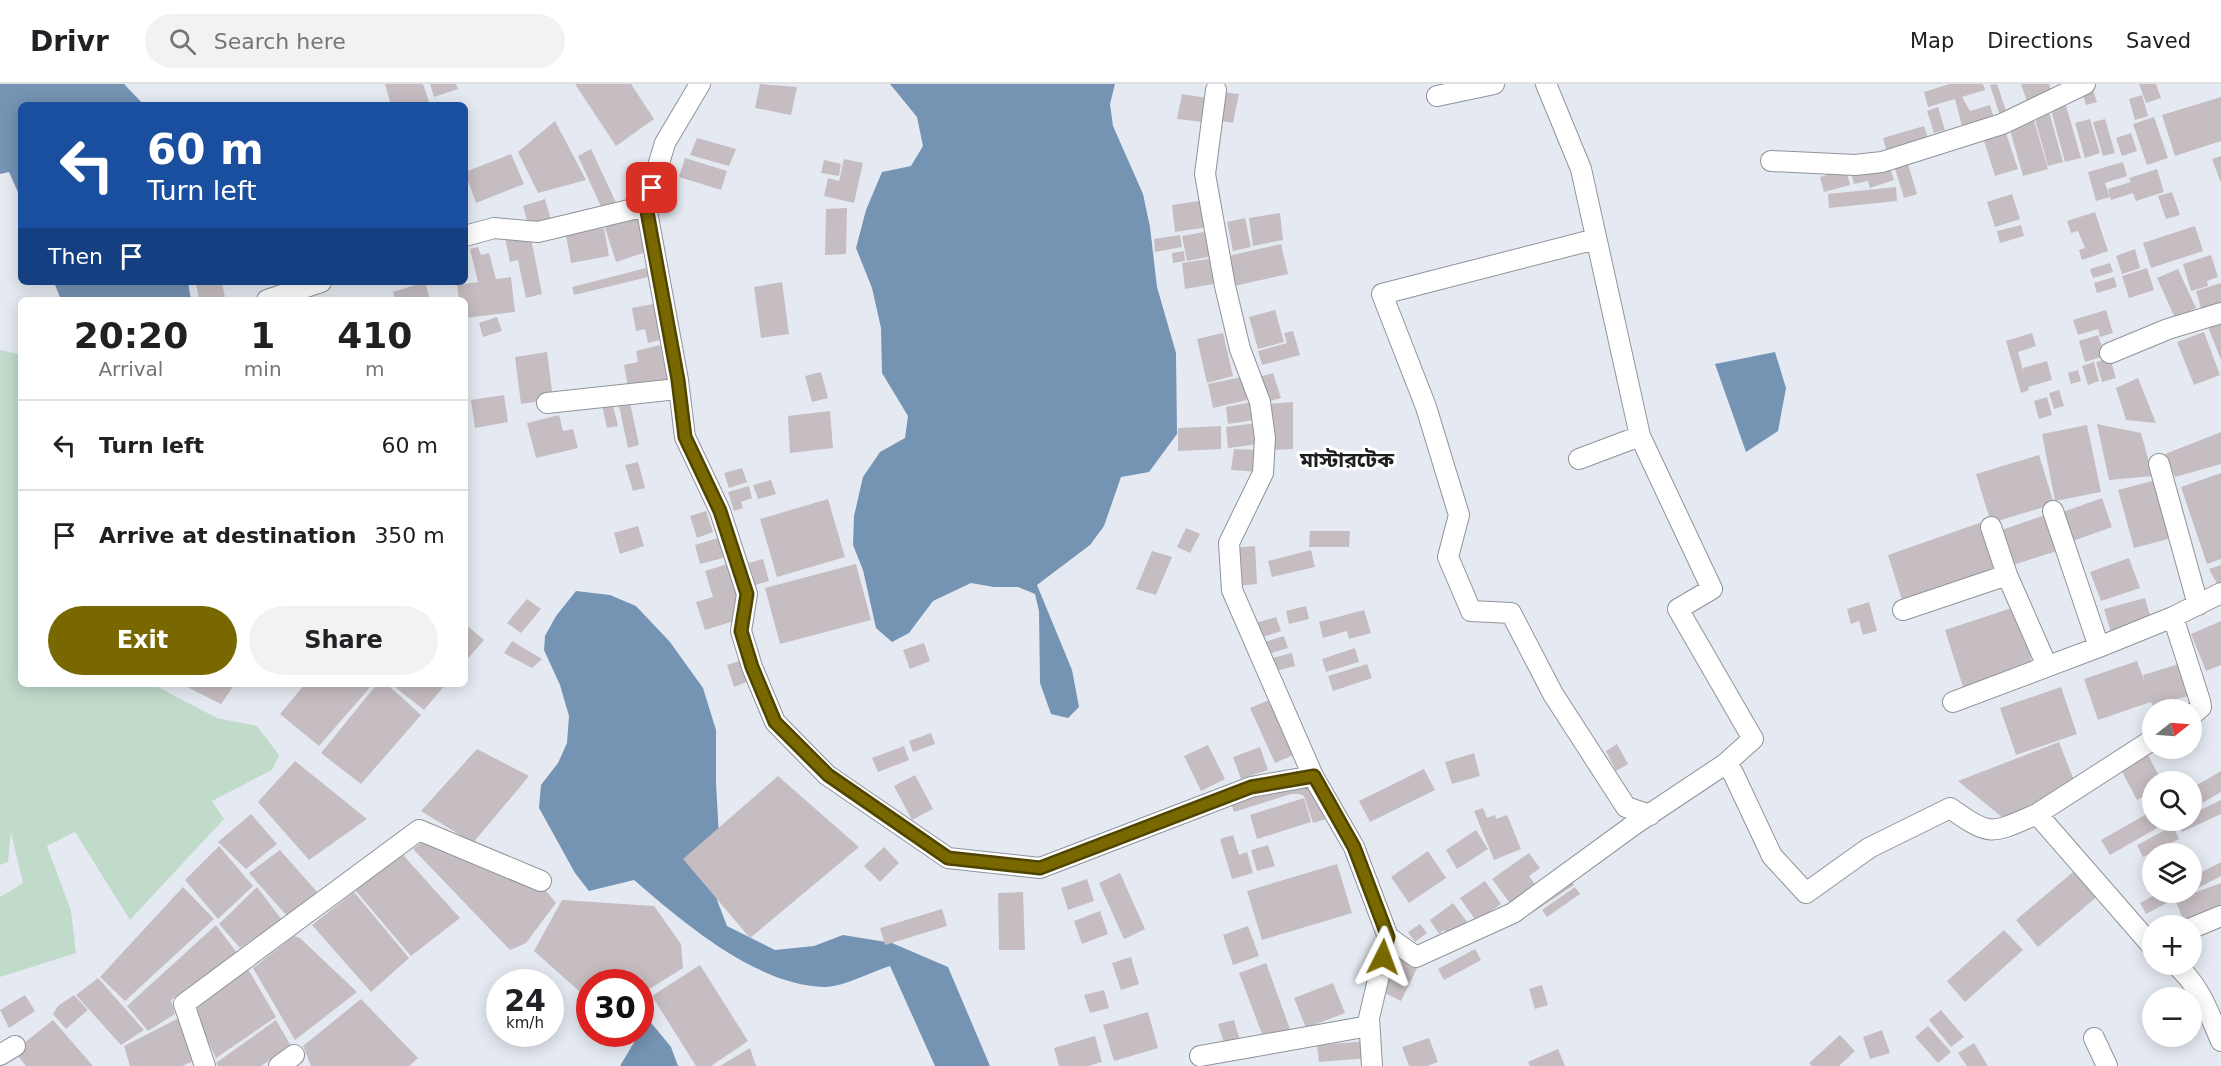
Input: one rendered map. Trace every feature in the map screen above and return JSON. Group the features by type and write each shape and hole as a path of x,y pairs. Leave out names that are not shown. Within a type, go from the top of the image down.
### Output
{"street":[{"path":"700,84 665,143 646,206 678,380 677,389 685,437 720,511 747,594 741,631 752,667 775,722 828,775 948,858 1040,868 1251,787 1314,776"},
{"path":"1437,96 1494,84"},
{"path":"1388,937 1416,957 1513,914 1725,764 1753,739 1678,609 1712,589 1640,435 1581,169 1546,84"},
{"path":"1772,161 1855,165 1882,162 2002,124 2085,84"},
{"path":"1216,90 1205,174 1225,286 1240,349 1260,402 1264,438 1263,473 1229,543 1232,590 1314,776 1354,847 1388,937 1369,1026 1372,1066"},
{"path":"468,235 494,228 538,232 646,206"},
{"path":"1596,239 1382,294 1426,407 1459,515 1448,557 1471,611 1511,613 1552,693 1626,807 1650,815"},
{"path":"276,297 312,285"},
{"path":"2110,352 2168,329 2221,313"},
{"path":"547,403 677,389"},
{"path":"1579,459 1640,435"},
{"path":"2159,464 2198,605"},
{"path":"2053,511 2099,646"},
{"path":"1990,527 2007,575 2047,666"},
{"path":"1903,610 2007,575"},
{"path":"1953,702 2173,617 2221,593"},
{"path":"2173,617 2199,699"},
{"path":"1725,764 1732,773 1772,856 1806,893 1869,848 1950,808 1980,829 2004,828 2037,814 2142,746"},
{"path":"2037,814 2142,934"},
{"path":"205,1066 184,1004 419,830 541,881"},
{"path":"2202,924 2221,916"},
{"path":"2186,975 2202,998 2221,1041"},
{"path":"1200,1056 1369,1026"},
{"path":"2094,1038 2107,1066"}],"green space":[{"path":"0,350 18,354 18,687 158,687 217,718 257,726 279,755 272,770 212,801 224,819 130,920 75,832 47,846 71,911 76,953 0,977 0,897 23,883 11,833 8,862 0,865"}],"water":[{"path":"0,84 124,84 141,102 18,102 18,192 9,172 0,174"},
{"path":"890,84 1115,84 1110,104 1113,126 1143,194 1150,227 1157,287 1176,353 1177,434 1149,472 1121,477 1104,526 1090,545 1037,585 1072,670 1079,707 1068,718 1051,714 1040,683 1039,611 1035,594 1018,587 994,587 971,583 933,601 909,633 892,642 876,628 863,570 853,545 854,516 863,477 880,452 905,438 908,416 882,373 881,328 872,288 856,248 866,210 882,172 911,166 923,146 917,117"},
{"path":"55,285 188,285 190,297 60,297"},
{"path":"1775,352 1786,388 1778,431 1746,452 1715,364"},
{"path":"576,591 610,595 636,606 670,642 703,688 716,730 716,783 721,872 717,900 727,926 775,950 814,946 843,935 892,943 948,967 990,1066 935,1066 890,966 831,987 798,984 747,964 722,949 675,915 634,880 589,891 575,873 539,808 541,785 558,763 567,743 569,716 560,685 544,650 545,636 556,616"},
{"path":"654,1026 671,1047 678,1066 620,1066 631,1047 654,1047"}],"building":[{"path":"385,84 423,84 429,102 390,102"},
{"path":"430,84 456,84 458,89 434,97"},
{"path":"575,84 631,84 654,119 616,146"},
{"path":"760,84 797,87 791,115 755,108"},
{"path":"1949,84 1983,84 1985,90 1962,97 1970,111 1990,105 1995,121 1963,130 1955,99 1928,107 1924,92"},
{"path":"1997,84 2007,114 2000,116 1990,85"},
{"path":"2021,84 2049,84 2053,95 2028,105"},
{"path":"2091,84 2097,102 2086,105 2081,88"},
{"path":"2139,84 2156,84 2161,98 2146,103"},
{"path":"1221,92 1239,94 1233,123 1215,120"},
{"path":"1182,94 1207,98 1202,122 1177,119"},
{"path":"2142,95 2148,116 2135,120 2129,99"},
{"path":"2221,97 2221,141 2175,156 2162,115"},
{"path":"2065,102 2081,158 2065,162 2050,106"},
{"path":"1938,107 1945,130 1934,133 1927,111"},
{"path":"2048,108 2063,162 2048,166 2033,112"},
{"path":"2033,117 2048,169 2023,176 2008,123"},
{"path":"2154,117 2168,158 2147,165 2133,124"},
{"path":"2090,119 2100,153 2085,158 2075,123"},
{"path":"2105,119 2115,153 2103,156 2093,122"},
{"path":"555,121 586,180 538,193 518,152"},
{"path":"1924,126 1930,144 1888,156 1883,138"},
{"path":"2004,127 2018,169 1995,176 1982,134"},
{"path":"2131,133 2137,151 2122,156 2116,138"},
{"path":"697,138 736,149 729,166 690,155"},
{"path":"591,149 618,207 604,213 578,156"},
{"path":"511,154 524,184 476,203 468,180 468,171"},
{"path":"2221,156 2221,183 2212,159"},
{"path":"685,158 727,171 721,190 679,177"},
{"path":"1906,158 1917,194 1904,198 1893,162"},
{"path":"844,159 863,163 854,203 824,196 828,178 839,181"},
{"path":"824,160 841,164 839,176 821,173"},
{"path":"2123,162 2127,176 2105,183 2110,197 2096,201 2088,172"},
{"path":"1889,165 1894,180 1870,188 1868,181 1854,184 1851,172"},
{"path":"1846,169 1850,185 1824,192 1820,177"},
{"path":"2157,169 2164,192 2136,201 2133,193 2111,200 2108,189 2131,182 2129,178"},
{"path":"1896,187 1897,201 1829,208 1828,194"},
{"path":"2172,192 2180,215 2166,219 2158,196"},
{"path":"2012,194 2020,219 1995,227 1987,202"},
{"path":"545,199 553,227 529,228 523,206"},
{"path":"1205,200 1209,227 1175,232 1172,205"},
{"path":"847,208 846,254 825,255 826,209"},
{"path":"2095,212 2108,251 2082,260 2079,250 2085,248 2078,231 2071,233 2067,221"},
{"path":"640,213 652,250 616,262 604,225"},
{"path":"1280,213 1283,240 1253,246 1249,218"},
{"path":"1245,218 1251,247 1233,251 1227,222"},
{"path":"2021,225 2024,236 2000,243 1997,231"},
{"path":"2195,226 2203,251 2151,268 2143,243"},
{"path":"604,228 609,256 571,263 566,235"},
{"path":"1209,231 1213,256 1187,261 1182,236"},
{"path":"530,233 542,294 526,298 518,260 510,262 505,238"},
{"path":"1180,235 1182,247 1155,252 1154,239"},
{"path":"1281,244 1288,274 1230,287 1224,257"},
{"path":"478,247 481,255 489,253 496,279 511,277 515,312 468,318 468,297 459,297 457,285 478,282 470,249"},
{"path":"2135,249 2140,268 2122,274 2116,256"},
{"path":"1184,251 1185,261 1173,263 1172,253"},
{"path":"2211,255 2218,277 2207,281 2208,286 2191,291 2183,264"},
{"path":"1215,258 1219,283 1185,289 1182,263"},
{"path":"2110,263 2113,272 2093,278 2090,269"},
{"path":"646,268 648,277 574,295 572,287"},
{"path":"2147,268 2154,290 2129,298 2122,276"},
{"path":"2178,269 2196,308 2175,318 2157,278"},
{"path":"2114,277 2117,287 2097,293 2094,283"},
{"path":"782,282 789,334 761,338 754,287"},
{"path":"2221,283 2221,305 2202,311 2196,291"},
{"path":"196,285 223,285 225,297 198,297"},
{"path":"415,285 426,285 429,297 394,297 393,292"},
{"path":"653,304 660,340 648,343 645,329 636,331 632,308"},
{"path":"1275,310 1284,342 1258,349 1249,317"},
{"path":"2106,310 2113,333 2100,337 2098,329 2078,335 2073,320"},
{"path":"497,317 502,331 483,337 479,323"},
{"path":"2221,322 2221,360 2208,327"},
{"path":"1293,331 1300,355 1262,365 1258,351 1287,343 1284,333"},
{"path":"2204,332 2220,375 2194,385 2177,342"},
{"path":"1223,333 1233,376 1207,383 1197,339"},
{"path":"2032,333 2036,346 2018,352 2024,374 2023,368 2047,361 2052,380 2028,387 2029,390 2021,393 2006,341"},
{"path":"2098,335 2105,356 2085,362 2079,341"},
{"path":"660,345 668,384 629,392 624,365 638,362 636,351"},
{"path":"547,352 553,399 521,404 515,357"},
{"path":"2110,358 2116,378 2102,382 2096,362"},
{"path":"2094,362 2099,381 2088,385 2082,366"},
{"path":"2078,370 2081,381 2071,384 2068,373"},
{"path":"821,372 828,398 812,402 805,376"},
{"path":"1273,373 1281,398 1263,403 1256,378"},
{"path":"1242,377 1247,400 1213,408 1208,384"},
{"path":"2138,378 2156,423 2126,420 2116,388"},
{"path":"2059,390 2064,406 2054,409 2049,393"},
{"path":"504,395 508,422 475,428 471,400"},
{"path":"2047,397 2052,415 2039,419 2034,401"},
{"path":"629,398 639,445 628,448 618,401"},
{"path":"1257,401 1260,419 1228,424 1226,407"},
{"path":"612,402 618,426 607,428 602,405"},
{"path":"1293,402 1293,449 1267,450 1268,404"},
{"path":"830,411 833,448 790,453 788,416"},
{"path":"559,415 563,431 573,429 578,448 536,458 527,423"},
{"path":"1257,423 1259,444 1228,448 1226,427"},
{"path":"2097,424 2141,433 2153,476 2109,480"},
{"path":"2087,425 2101,492 2055,501 2042,434"},
{"path":"1221,426 1221,449 1178,451 1178,428"},
{"path":"2221,432 2221,464 2175,477 2165,454"},
{"path":"1234,449 1261,450 1259,472 1231,470"},
{"path":"2039,455 2054,504 1991,523 1976,474"},
{"path":"638,462 645,488 633,491 625,465"},
{"path":"742,468 747,482 729,488 724,473"},
{"path":"2221,473 2221,559 2207,564 2181,487"},
{"path":"771,480 776,494 758,499 753,485"},
{"path":"2156,480 2172,538 2134,548 2118,490"},
{"path":"749,486 752,498 741,502 743,508 734,511 728,492"},
{"path":"2102,498 2112,527 2073,541 2063,512"},
{"path":"828,499 845,557 777,577 760,519"},
{"path":"706,511 713,532 697,538 690,516"},
{"path":"2048,514 2060,550 2007,567 1996,532"},
{"path":"1985,521 2001,568 1902,600 1888,555"},
{"path":"638,526 644,546 620,554 614,533"},
{"path":"1186,528 1200,534 1190,553 1177,547"},
{"path":"1310,531 1350,531 1349,547 1309,547"},
{"path":"721,537 727,557 700,564 695,545"},
{"path":"1255,546 1257,584 1235,586 1233,548"},
{"path":"1311,550 1315,567 1272,577 1268,561"},
{"path":"1152,551 1172,557 1156,595 1136,589"},
{"path":"2129,558 2140,588 2101,601 2090,572"},
{"path":"763,559 769,581 755,585 749,563"},
{"path":"734,562 743,586 735,589 744,618 705,630 696,602 713,597 705,571"},
{"path":"856,564 871,620 780,644 765,588"},
{"path":"2221,565 2221,591 2209,569"},
{"path":"2145,598 2155,632 2114,643 2104,609"},
{"path":"527,599 541,609 521,633 507,623"},
{"path":"1869,602 1877,631 1863,635 1859,621 1851,624 1847,609"},
{"path":"1306,606 1309,619 1289,624 1286,611"},
{"path":"2015,607 2034,668 1964,690 1945,630"},
{"path":"1364,610 1371,633 1349,639 1347,631 1323,638 1319,622"},
{"path":"1276,617 1281,631 1257,639 1252,624"},
{"path":"2221,621 2221,665 2206,671 2191,634"},
{"path":"468,627 484,640 468,659"},
{"path":"1284,636 1288,648 1265,655 1261,643"},
{"path":"512,641 542,659 532,668 504,653"},
{"path":"924,643 930,661 910,669 903,650"},
{"path":"1355,648 1359,662 1326,672 1322,659"},
{"path":"1292,653 1295,666 1276,671 1272,658"},
{"path":"742,660 749,681 734,687 727,665"},
{"path":"2137,661 2145,683 2143,675 2185,662 2195,694 2178,699 2142,699 2142,705 2098,720 2084,679"},
{"path":"1367,664 1372,678 1333,691 1328,676"},
{"path":"187,687 233,687 221,704"},
{"path":"302,687 370,687 319,746 280,714"},
{"path":"375,687 390,687 421,715 361,784 321,753"},
{"path":"395,687 443,687 424,710"},
{"path":"2061,687 2077,734 2016,755 2000,708"},
{"path":"1281,695 1305,750 1275,763 1250,708"},
{"path":"931,733 935,744 913,752 909,741"},
{"path":"2059,742 2077,788 2003,818 1958,781"},
{"path":"1617,744 1628,764 1616,771 1606,751"},
{"path":"1208,745 1225,779 1201,791 1184,756"},
{"path":"904,746 909,760 878,772 872,758"},
{"path":"1260,747 1268,770 1241,779 1233,757"},
{"path":"477,749 529,776 473,843 421,811"},
{"path":"1474,753 1480,776 1452,784 1445,762"},
{"path":"2142,756 2142,759 2150,759 2156,771 2142,771 2142,797 2137,800 2120,768"},
{"path":"295,761 367,819 309,860 258,802"},
{"path":"1424,769 1435,790 1370,822 1359,801"},
{"path":"2221,771 2221,792 2202,803 2202,782"},
{"path":"915,775 933,809 912,820 894,786"},
{"path":"778,776 859,847 750,938 683,859"},
{"path":"1311,784 1326,819 1313,823 1304,796 1299,794 1291,794 1234,812 1230,800"},
{"path":"1304,798 1311,822 1257,839 1250,815"},
{"path":"2221,800 2221,814 2202,823 2202,809"},
{"path":"1483,808 1487,818 1495,815 1496,819 1507,815 1521,849 1494,860 1474,811"},
{"path":"251,814 277,844 246,869 218,842"},
{"path":"2142,817 2142,831 2152,831 2110,855 2101,840"},
{"path":"1476,830 1488,849 1457,869 1446,850"},
{"path":"2164,831 2175,831 2179,839 2171,843 2142,843 2142,855 2137,845"},
{"path":"1233,835 1239,855 1247,852 1253,873 1232,879 1220,839"},
{"path":"425,840 547,892 556,903 526,943 510,950 413,849"},
{"path":"1268,845 1275,866 1257,871 1251,850"},
{"path":"219,846 253,886 218,919 185,880"},
{"path":"884,847 899,863 880,882 864,866"},
{"path":"280,850 318,893 288,917 249,873"},
{"path":"1428,851 1446,878 1409,903 1391,877"},
{"path":"1529,853 1540,868 1529,876 1538,888 1512,906 1492,879"},
{"path":"403,855 460,918 411,956 355,890"},
{"path":"2221,862 2221,876 2202,886 2202,872"},
{"path":"1337,864 1352,913 1262,940 1247,891"},
{"path":"2079,867 2101,893 2038,947 2016,920"},
{"path":"1120,873 1145,929 1124,939 1099,883"},
{"path":"1567,875 1574,885 1529,915 1523,906"},
{"path":"1087,879 1094,901 1068,910 1061,888"},
{"path":"1485,881 1501,904 1476,921 1460,898"},
{"path":"2221,883 2221,910 2202,917 2202,915 2181,915 2176,903 2202,903 2202,890"},
{"path":"183,887 214,919 125,1001 100,977"},
{"path":"257,887 282,920 240,948 219,924"},
{"path":"1575,887 1580,894 1547,917 1542,910"},
{"path":"354,892 409,958 371,992 312,925"},
{"path":"1023,892 1025,950 999,950 998,893"},
{"path":"562,900 654,906 681,944 683,968 654,986 654,969 576,969 576,988 564,978 564,969 554,969 534,951"},
{"path":"2142,902 2167,903 2146,914 2140,903"},
{"path":"1453,903 1468,923 1449,937 1444,930 1439,934 1430,920"},
{"path":"942,909 947,926 885,945 880,928"},
{"path":"1100,911 1108,934 1082,944 1074,921"},
{"path":"1420,924 1427,933 1415,942 1408,932"},
{"path":"216,925 237,953 171,1000 175,1014 148,1031 127,1006"},
{"path":"1248,926 1259,956 1233,965 1223,935"},
{"path":"2004,930 2023,950 1965,1002 1947,981"},
{"path":"294,936 300,938 357,992 295,1040 253,968"},
{"path":"1475,949 1481,960 1444,980 1438,969"},
{"path":"1401,950 1421,960 1401,1001 1381,991"},
{"path":"1131,957 1139,984 1121,990 1112,963"},
{"path":"1266,963 1291,1032 1265,1042 1239,973"},
{"path":"700,965 748,1041 711,1066 696,1066 654,999 654,995"},
{"path":"248,969 276,1017 216,1058 192,1009"},
{"path":"98,978 144,1030 121,1045 76,995"},
{"path":"1333,983 1345,1013 1306,1028 1294,998"},
{"path":"1542,985 1548,1005 1535,1009 1529,989"},
{"path":"1104,990 1109,1008 1090,1013 1084,995"},
{"path":"25,995 35,1011 9,1028 0,1010"},
{"path":"74,995 88,1010 66,1029 53,1014 58,1006"},
{"path":"361,999 418,1058 409,1066 311,1066 303,1046"},
{"path":"1941,1010 1964,1037 1951,1047 1929,1020"},
{"path":"1148,1012 1158,1048 1114,1061 1103,1025"},
{"path":"179,1018 194,1061 182,1066 130,1066 124,1046"},
{"path":"53,1020 93,1066 26,1066 14,1051"},
{"path":"276,1020 291,1046 261,1066 218,1066 216,1063"},
{"path":"1234,1020 1241,1044 1226,1049 1218,1024"},
{"path":"1928,1026 1951,1052 1938,1063 1915,1037"},
{"path":"1882,1030 1890,1053 1870,1059 1863,1037"},
{"path":"1840,1035 1855,1051 1839,1066 1812,1066 1809,1063"},
{"path":"1095,1036 1102,1062 1088,1066 1059,1066 1054,1048"},
{"path":"1429,1038 1438,1062 1427,1066 1409,1066 1402,1047"},
{"path":"1368,1041 1369,1058 1319,1062 1317,1045"},
{"path":"1974,1043 1988,1066 1967,1066 1958,1053"},
{"path":"750,1048 756,1066 720,1066"},
{"path":"1558,1049 1565,1066 1530,1066 1528,1062"}],"district":[{"name":"মাস্টারটেক","path":"1347,460"}],"route":[{"path":"652,188 646,206 678,380 677,389 685,437 720,511 747,594 741,631 752,667 775,722 828,775 948,858 1040,868 1251,787 1314,776 1354,847 1388,937 1383,957"}]}
